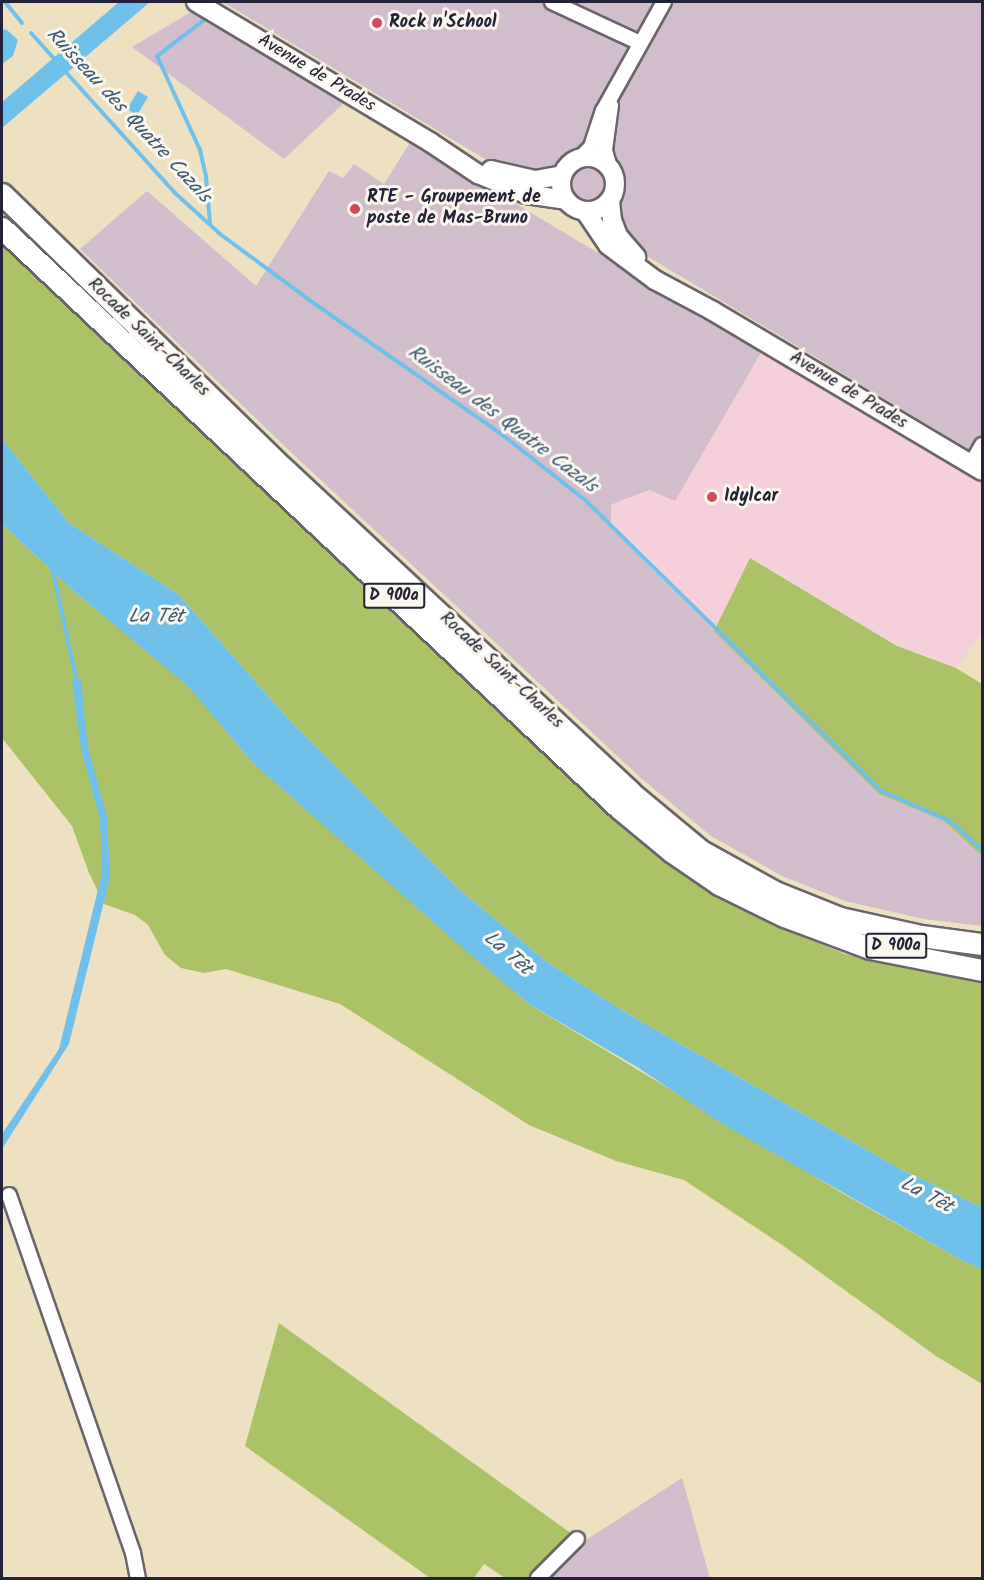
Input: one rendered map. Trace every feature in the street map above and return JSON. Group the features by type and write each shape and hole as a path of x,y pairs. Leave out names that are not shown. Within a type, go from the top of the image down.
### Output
{"highway":[{"name":"Rocade Saint-Charles","path":"2,194 282,467 664,822 701,850 739,874 808,906 840,918 887,929 976,942"},
{"name":"Rocade Saint-Charles","path":"2,228 619,808 671,851 719,884 812,926"},
{"path":"812,926 889,953 982,970"},
{"name":"D 900a","path":"812,926 875,943 982,957"},
{"path":"889,953 982,963"}],"main road":[{"name":"Avenue de Prades","path":"197,3 430,142 478,174 506,187 543,198 566,200"},
{"name":"Avenue de Prades","path":"430,142 497,173 535,180 562,175"},
{"path":"580,158 596,159 610,168 615,185 610,201 594,211 585,211 571,205 566,200 561,188 562,175 572,162 580,158"},
{"name":"Avenue de Prades","path":"610,201 612,220 628,248 638,259 713,311"},
{"name":"Avenue de Prades","path":"585,211 608,245 636,267 977,468"}],"street":[{"path":"552,2 640,43"},
{"path":"580,158 591,147 603,111 664,2"},
{"path":"610,168 605,150 612,98"},
{"path":"977,468 982,445"},
{"path":"9,1194 133,1553 138,1578"},
{"path":"538,1578 577,1539"}],"shaded area":[{"path":"223,2 982,2 982,457"},
{"path":"191,12 345,102 284,159 132,47"},
{"path":"411,141 762,351 675,501 650,490 622,500 611,505 611,528 879,794 944,821 982,856 982,926 924,919 845,901 782,876 711,836 642,779 294,455 80,249 147,191 256,286 329,171 343,178 354,164 384,184"},
{"path":"762,351 982,481 982,632 956,668 897,646 750,558 714,631 611,528 611,505 622,500 650,490 675,501"},
{"path":"682,1478 710,1578 546,1578 583,1542"}],"green space":[{"path":"2,242 655,853 713,893 769,923 845,954 909,969 982,978 982,1207 902,1170 628,1014 547,962 461,891 292,723 178,594 69,523 2,439"},
{"path":"2,524 76,593 189,686 253,763 529,1004 842,1193 963,1261 982,1269 982,1384 936,1356 785,1247 684,1180 616,1161 529,1125 340,1004 226,969 204,973 181,968 165,955 148,925 135,915 104,904 89,873 72,826 2,738"},
{"path":"750,558 897,646 956,668 982,684 982,856 944,821 879,794 714,631"},
{"path":"279,1323 583,1542 546,1578 505,1578 484,1564 474,1578 430,1578 245,1446"}],"water":[{"path":"119,2 150,2 2,128 2,102"},
{"path":"2,29 7,30 18,40 13,56 2,64"},
{"path":"138,91 148,97 137,115 127,109"},
{"name":"La Têt","path":"2,439 69,523 178,594 292,723 461,891 547,962 628,1014 902,1170 982,1207 982,1269 963,1261 721,1123 637,1067 529,1004 465,950 253,763 188,686 76,593 2,524"},
{"path":"72,680 81,680 88,747 107,817 110,877 69,1044 2,1149 2,1134 59,1049 102,873 100,819 81,749"}],"waterway":[{"name":"Ruisseau des Quatre Cazals","path":"5,2 22,23"},
{"path":"203,21 157,56 200,150 206,177 210,224"},
{"name":"Ruisseau des Quatre Cazals","path":"31,33 56,61"},
{"name":"Ruisseau des Quatre Cazals","path":"63,69 175,193 220,234 315,304 500,433 585,500 881,791 950,821 982,850"},
{"path":"52,567 77,683"}],"place":[{"name":"Rock n'School","path":"377,23"},
{"name":"RTE - Groupement de poste de Mas-Bruno","path":"355,209"},
{"name":"Idylcar","path":"712,497"}]}
